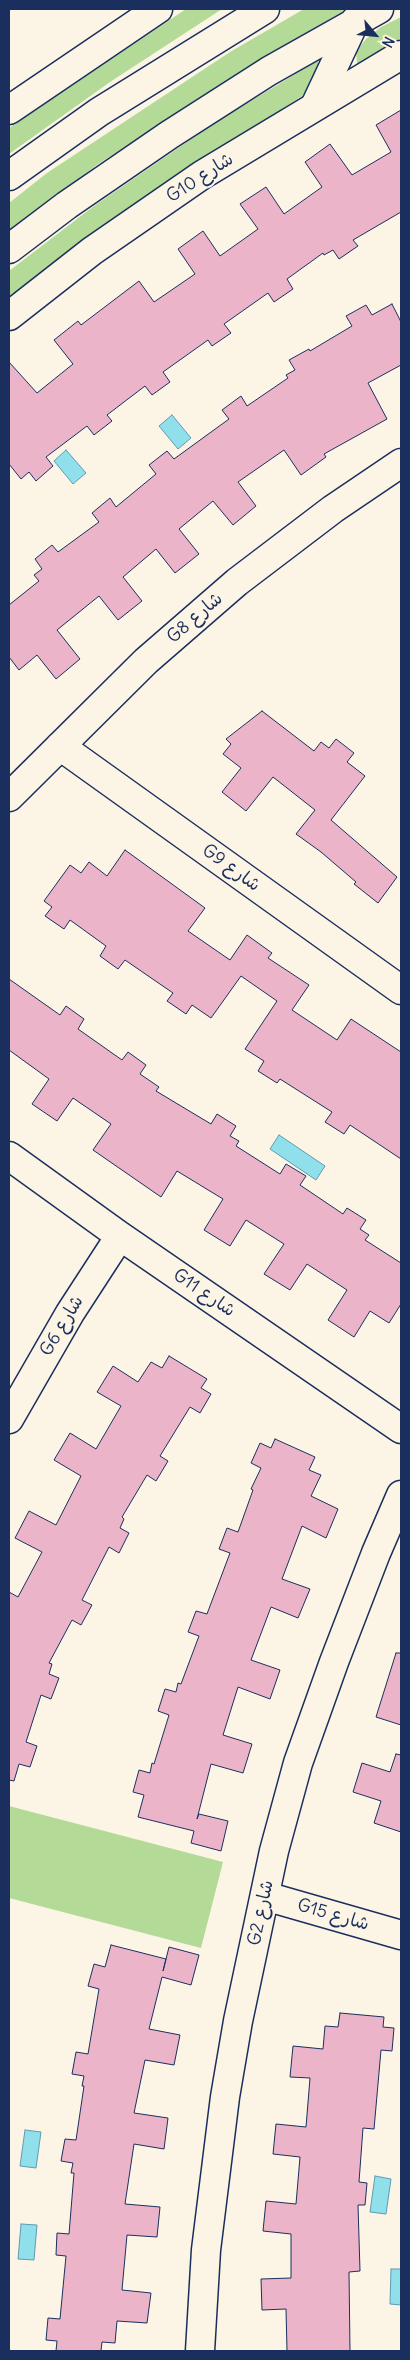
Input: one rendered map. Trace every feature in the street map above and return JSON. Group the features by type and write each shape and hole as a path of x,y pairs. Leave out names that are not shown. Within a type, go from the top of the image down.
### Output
{"street":[{"path":"9,110 158,9"},
{"path":"9,176 99,112 265,9"},
{"path":"9,249 67,205 169,135 270,71 379,9"},
{"path":"315,106 355,21"},
{"name":"G10 شارع","path":"9,316 92,251 202,175 401,56"},
{"name":"G8 شارع","path":"9,797 146,661 237,582 333,509 401,463"},
{"name":"G9 شارع","path":"60,746 401,990"},
{"name":"G11 شارع","path":"9,1156 120,1236 401,1429"},
{"name":"G6 شارع","path":"9,1420 70,1313 120,1236"},
{"name":"G2 شارع","path":"200,2351 206,2250 225,2098 276,1842 298,1763 372,1562 401,1495"},
{"name":"G15 شارع","path":"265,1896 401,1934"}],"green space":[{"path":"186,9 222,9 110,82 9,154 9,128"},
{"path":"304,9 347,9 271,53 98,164 9,232 9,203 47,173 230,52"},
{"path":"401,17 401,39 357,64 356,51 366,39 381,27"},
{"path":"317,61 322,65 315,82 302,96 140,200 9,296 9,271 94,206 213,124"},
{"path":"9,1806 223,1862 201,1948 9,1898"}],"water":[{"path":"172,415 191,438 178,449 159,426"},
{"path":"66,450 86,473 73,484 54,461"},
{"path":"279,1135 325,1166 316,1180 270,1149"},
{"path":"25,2130 41,2132 36,2168 20,2166"},
{"path":"375,2176 391,2179 386,2214 370,2212"},
{"path":"21,2224 37,2225 34,2260 18,2259"},
{"path":"391,2269 401,2269 401,2305 390,2304"}],"building":[{"path":"401,110 401,212 353,240 358,246 339,259 333,250 324,255 323,253 287,279 293,289 274,302 268,293 224,324 231,333 212,346 208,340 163,372 170,382 152,395 145,386 107,415 112,421 94,435 87,426 46,457 53,466 36,481 29,472 21,479 9,464 9,362 37,393 73,364 54,340 78,321 81,325 139,281 154,302 195,274 178,249 203,231 220,256 258,229 240,204 266,187 284,214 322,187 305,162 330,144 352,175 391,152 376,125"},
{"path":"392,304 401,322 401,365 368,383 387,419 324,454 326,457 301,475 284,450 238,482 256,506 233,525 213,501 179,529 199,554 175,573 156,549 123,577 142,601 118,620 99,596 57,630 80,659 56,679 37,655 19,670 9,657 9,605 39,581 34,575 42,569 35,559 52,545 58,552 99,522 92,513 110,498 116,507 156,474 149,465 167,451 174,459 229,419 222,410 241,396 247,406 288,378 286,375 295,370 289,360 309,349 310,351 352,326 346,316 366,305 372,315"},
{"path":"262,711 314,751 321,742 329,748 336,739 354,753 347,762 365,776 331,820 397,877 378,903 354,884 356,882 321,852 296,834 315,810 273,777 246,811 222,792 241,768 223,754 231,744 226,739"},
{"path":"125,850 205,908 188,931 230,960 247,935 272,953 268,958 309,985 292,1010 337,1040 351,1019 401,1052 401,1159 350,1125 344,1134 325,1122 332,1112 280,1079 277,1083 258,1071 264,1061 245,1049 277,1001 241,976 211,1018 192,1005 186,1014 167,1001 173,993 125,960 118,969 100,956 106,946 70,920 64,929 45,916 52,907 44,901 70,865 81,873 89,862 107,876"},
{"path":"9,979 60,1015 66,1006 84,1019 78,1029 122,1060 128,1052 146,1065 140,1074 159,1087 156,1091 211,1124 217,1114 236,1126 230,1136 239,1141 236,1146 280,1174 286,1164 306,1176 300,1185 343,1214 347,1208 366,1220 360,1229 369,1235 365,1240 401,1263 401,1304 389,1323 370,1311 354,1337 328,1320 347,1290 307,1264 290,1290 264,1274 284,1244 246,1220 230,1246 204,1230 223,1199 177,1171 161,1197 93,1150 111,1124 73,1098 57,1121 32,1104 49,1079 9,1050"},
{"path":"169,1356 207,1379 201,1388 211,1394 200,1413 190,1407 160,1456 168,1461 156,1481 147,1475 122,1517 124,1519 120,1528 129,1533 119,1553 109,1547 82,1600 92,1605 81,1625 72,1620 49,1663 52,1664 49,1674 59,1678 51,1699 41,1695 26,1742 37,1746 30,1767 19,1764 14,1781 9,1780 9,1592 18,1597 42,1552 15,1538 29,1511 56,1525 81,1476 54,1460 70,1433 96,1449 121,1406 97,1392 113,1366 138,1382 151,1362 162,1368"},
{"path":"275,1439 315,1457 309,1470 321,1475 311,1496 338,1509 326,1538 302,1526 282,1579 310,1589 298,1618 271,1607 251,1660 280,1670 270,1699 238,1687 223,1735 252,1744 243,1773 211,1764 197,1819 199,1814 228,1821 221,1851 191,1843 194,1831 138,1817 144,1795 133,1792 139,1770 150,1773 152,1763 154,1764 169,1715 158,1711 165,1689 176,1692 178,1683 181,1684 199,1636 188,1632 196,1611 207,1614 230,1553 219,1549 227,1528 238,1532 253,1490 251,1489 261,1468 251,1463 260,1443 271,1448"},
{"path":"396,1653 401,1653 401,1725 376,1717"},
{"path":"396,1754 401,1755 401,1832 374,1823 381,1801 353,1792 362,1763 390,1772"},
{"path":"111,1945 166,1959 169,1947 199,1955 191,1985 162,1977 149,2029 180,2035 174,2065 145,2060 134,2113 168,2118 164,2149 134,2144 125,2204 160,2207 157,2237 127,2235 122,2290 151,2293 147,2323 117,2321 115,2343 102,2342 101,2351 56,2351 57,2341 46,2340 48,2318 60,2319 66,2256 56,2255 57,2233 69,2234 74,2173 71,2173 73,2163 61,2161 65,2139 76,2140 84,2086 82,2086 84,2076 72,2074 76,2052 88,2054 99,1989 88,1986 94,1964 105,1967"},
{"path":"340,2013 384,2017 383,2027 394,2028 392,2051 381,2050 374,2129 363,2128 359,2182 367,2183 365,2205 358,2205 360,2271 349,2272 350,2351 287,2351 286,2309 262,2310 261,2279 291,2278 291,2234 263,2231 266,2201 296,2204 300,2157 273,2154 276,2124 306,2127 310,2078 290,2077 293,2046 323,2049 325,2026 338,2027"}]}
